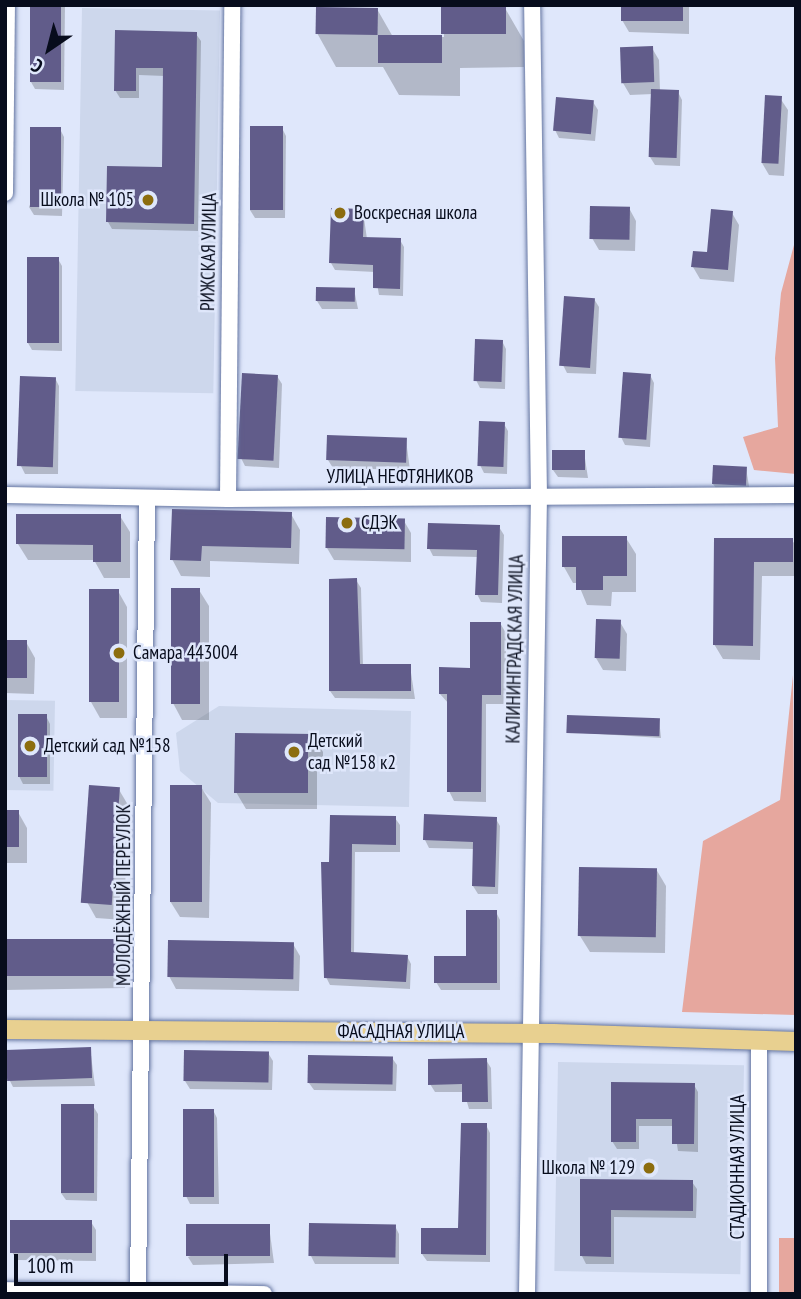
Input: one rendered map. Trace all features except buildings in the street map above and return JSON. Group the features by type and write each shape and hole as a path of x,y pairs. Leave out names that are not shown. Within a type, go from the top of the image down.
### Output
{"main road":[{"name":"ФАСАДНАЯ УЛИЦА","path":"5,1030 529,1033 796,1041"}],"street":[{"path":"5,193 7,5"},
{"name":"РИЖСКАЯ УЛИЦА","path":"228,499 232,5"},
{"name":"КАЛИНИНГРАДСКАЯ УЛИЦА","path":"527,1294 539,497 532,5"},
{"name":"УЛИЦА НЕФТЯНИКОВ","path":"5,495 228,499 796,495"},
{"name":"МОЛОДЁЖНЫЙ ПЕРЕУЛОК","path":"138,1292 144,1030 147,498"},
{"name":"СТАДИОННАЯ УЛИЦА","path":"759,1040 760,1294"},
{"path":"5,1290 264,1294"}],"shaded area":[{"name":"Школа № 105","path":"82,8 220,10 213,393 75,391"},
{"path":"794,245 796,474 754,470 743,437 778,427 775,358 781,293"},
{"path":"793,675 796,1015 682,1012 703,841 780,800"},
{"name":"Детский сад №158","path":"5,700 55,701 53,791 5,790"},
{"name":"Детский сад №158 к2","path":"219,706 411,711 409,807 218,803 180,771 176,733"},
{"name":"Школа № 129","path":"558,1062 744,1065 740,1274 554,1271"},
{"path":"779,1238 796,1238 796,1294 779,1294"}],"place":[{"name":"Школа № 105","path":"148,200"},
{"name":"Воскресная школа","path":"340,213"},
{"name":"СДЭК","path":"347,523"},
{"name":"Самара 443004","path":"119,653"},
{"name":"Детский сад №158","path":"30,746"},
{"name":"Детский сад №158 к2","path":"294,752"},
{"name":"Школа № 129","path":"649,1168"}]}
